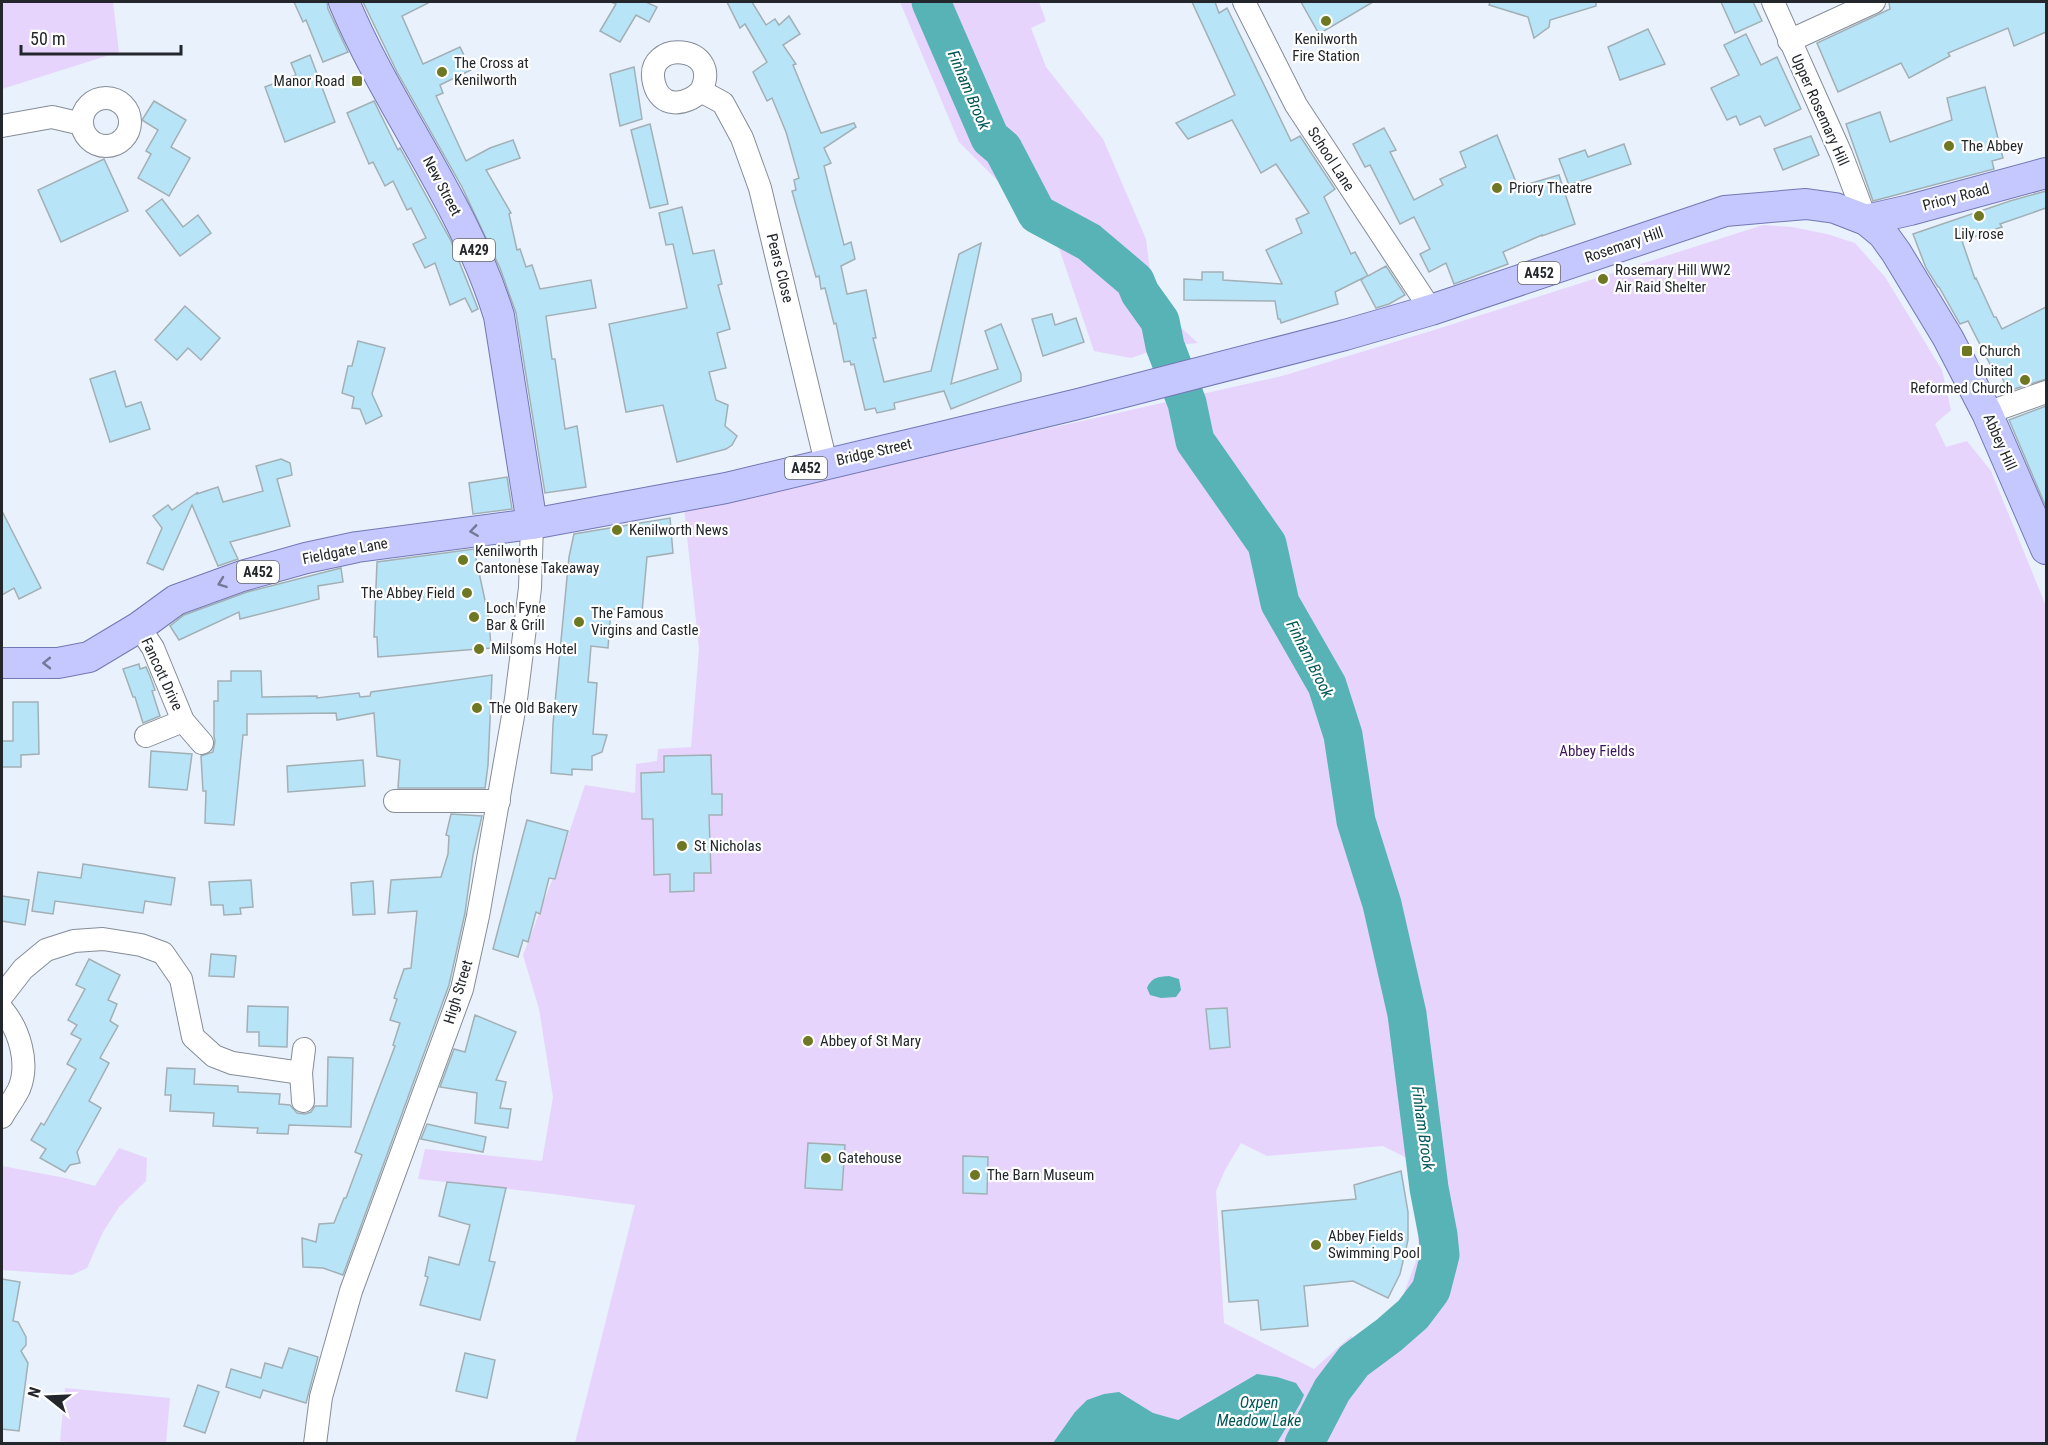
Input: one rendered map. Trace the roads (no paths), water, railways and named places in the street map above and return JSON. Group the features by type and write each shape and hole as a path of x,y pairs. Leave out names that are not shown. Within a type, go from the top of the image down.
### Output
{"main road":[{"name":"New Street","path":"344,2 368,51 462,224 492,294 499,316 532,524"},
{"name":"Priory Road","path":"1866,220 2046,173"},
{"name":"Rosemary Hill","path":"1213,370 1431,310 1725,211 1806,204 1835,208 1866,220"},
{"name":"Abbey Hill","path":"1866,220 1883,234 1896,252 1948,338 1987,413 2046,549"},
{"name":"Bridge Street","path":"532,524 726,488 1213,370"},
{"name":"Fieldgate Lane","path":"2,663 58,663 90,657 139,627 176,600 242,576 306,558 357,547 532,524"}],"street":[{"name":"School Lane","path":"1244,2 1282,79 1306,120 1431,310"},
{"name":"Upper Rosemary Hill","path":"1773,2 1840,154 1866,220"},
{"path":"1790,41 1874,2"},
{"name":"Pears Close","path":"701,91 723,103 742,138 756,178 780,265 826,463"},
{"path":"2,126 52,117 82,124"},
{"path":"1987,413 2046,392"},
{"name":"High Street","path":"315,1443 321,1397 351,1291 462,989 478,916 516,699 530,588 532,524"},
{"name":"Fancott Drive","path":"139,627 153,648 183,721 202,743"},
{"name":"Fancott Drive","path":"146,736 183,721"},
{"path":"395,801 499,801"},
{"path":"2,996 23,969 46,950 74,941 103,939 141,945 163,953 181,979 193,1036 214,1056 232,1063 301,1073"},
{"path":"2,1009 16,1032 22,1051 23,1068 20,1088 2,1118"},
{"path":"303,1101 301,1073 304,1049"}],"water":[{"path":"1169,976 1179,979 1181,990 1176,997 1161,998 1150,995 1147,988 1153,980"},
{"name":"Oxpen Meadow Lake","path":"1257,1374 1296,1383 1304,1395 1277,1443 1053,1443 1075,1412 1087,1400 1104,1394 1119,1392 1153,1413 1178,1420"}],"waterway":[{"name":"Finham Brook","path":"931,2 990,138 1003,149 1037,214 1089,242 1135,281 1140,293 1160,321 1165,346 1187,403 1195,441 1267,544 1280,603 1327,685 1343,735 1356,821 1382,904 1407,1014 1429,1188 1440,1255 1431,1290 1413,1314 1354,1361 1332,1390 1304,1444"}],"place":[{"name":"Kenilworth Fire Station","path":"1326,21"},
{"name":"The Cross at Kenilworth","path":"442,72"},
{"name":"Manor Road","path":"357,81"},
{"name":"The Abbey","path":"1949,146"},
{"name":"Priory Theatre","path":"1497,188"},
{"name":"Lily rose","path":"1979,216"},
{"name":"Rosemary Hill WW2 Air Raid Shelter","path":"1603,279"},
{"name":"Church","path":"1967,351"},
{"name":"United Reformed Church","path":"2025,380"},
{"name":"Kenilworth News","path":"617,530"},
{"name":"Kenilworth Cantonese Takeaway","path":"463,560"},
{"name":"The Abbey Field","path":"467,593"},
{"name":"Loch Fyne Bar & Grill","path":"474,617"},
{"name":"The Famous Virgins and Castle","path":"579,622"},
{"name":"Milsoms Hotel","path":"479,649"},
{"name":"The Old Bakery","path":"477,708"},
{"name":"St Nicholas","path":"682,846"},
{"name":"Abbey of St Mary","path":"808,1041"},
{"name":"Gatehouse","path":"826,1158"},
{"name":"The Barn Museum","path":"975,1175"},
{"name":"Abbey Fields Swimming Pool","path":"1316,1245"}],"park label":[{"name":"Abbey Fields","path":"1597,751"}]}
